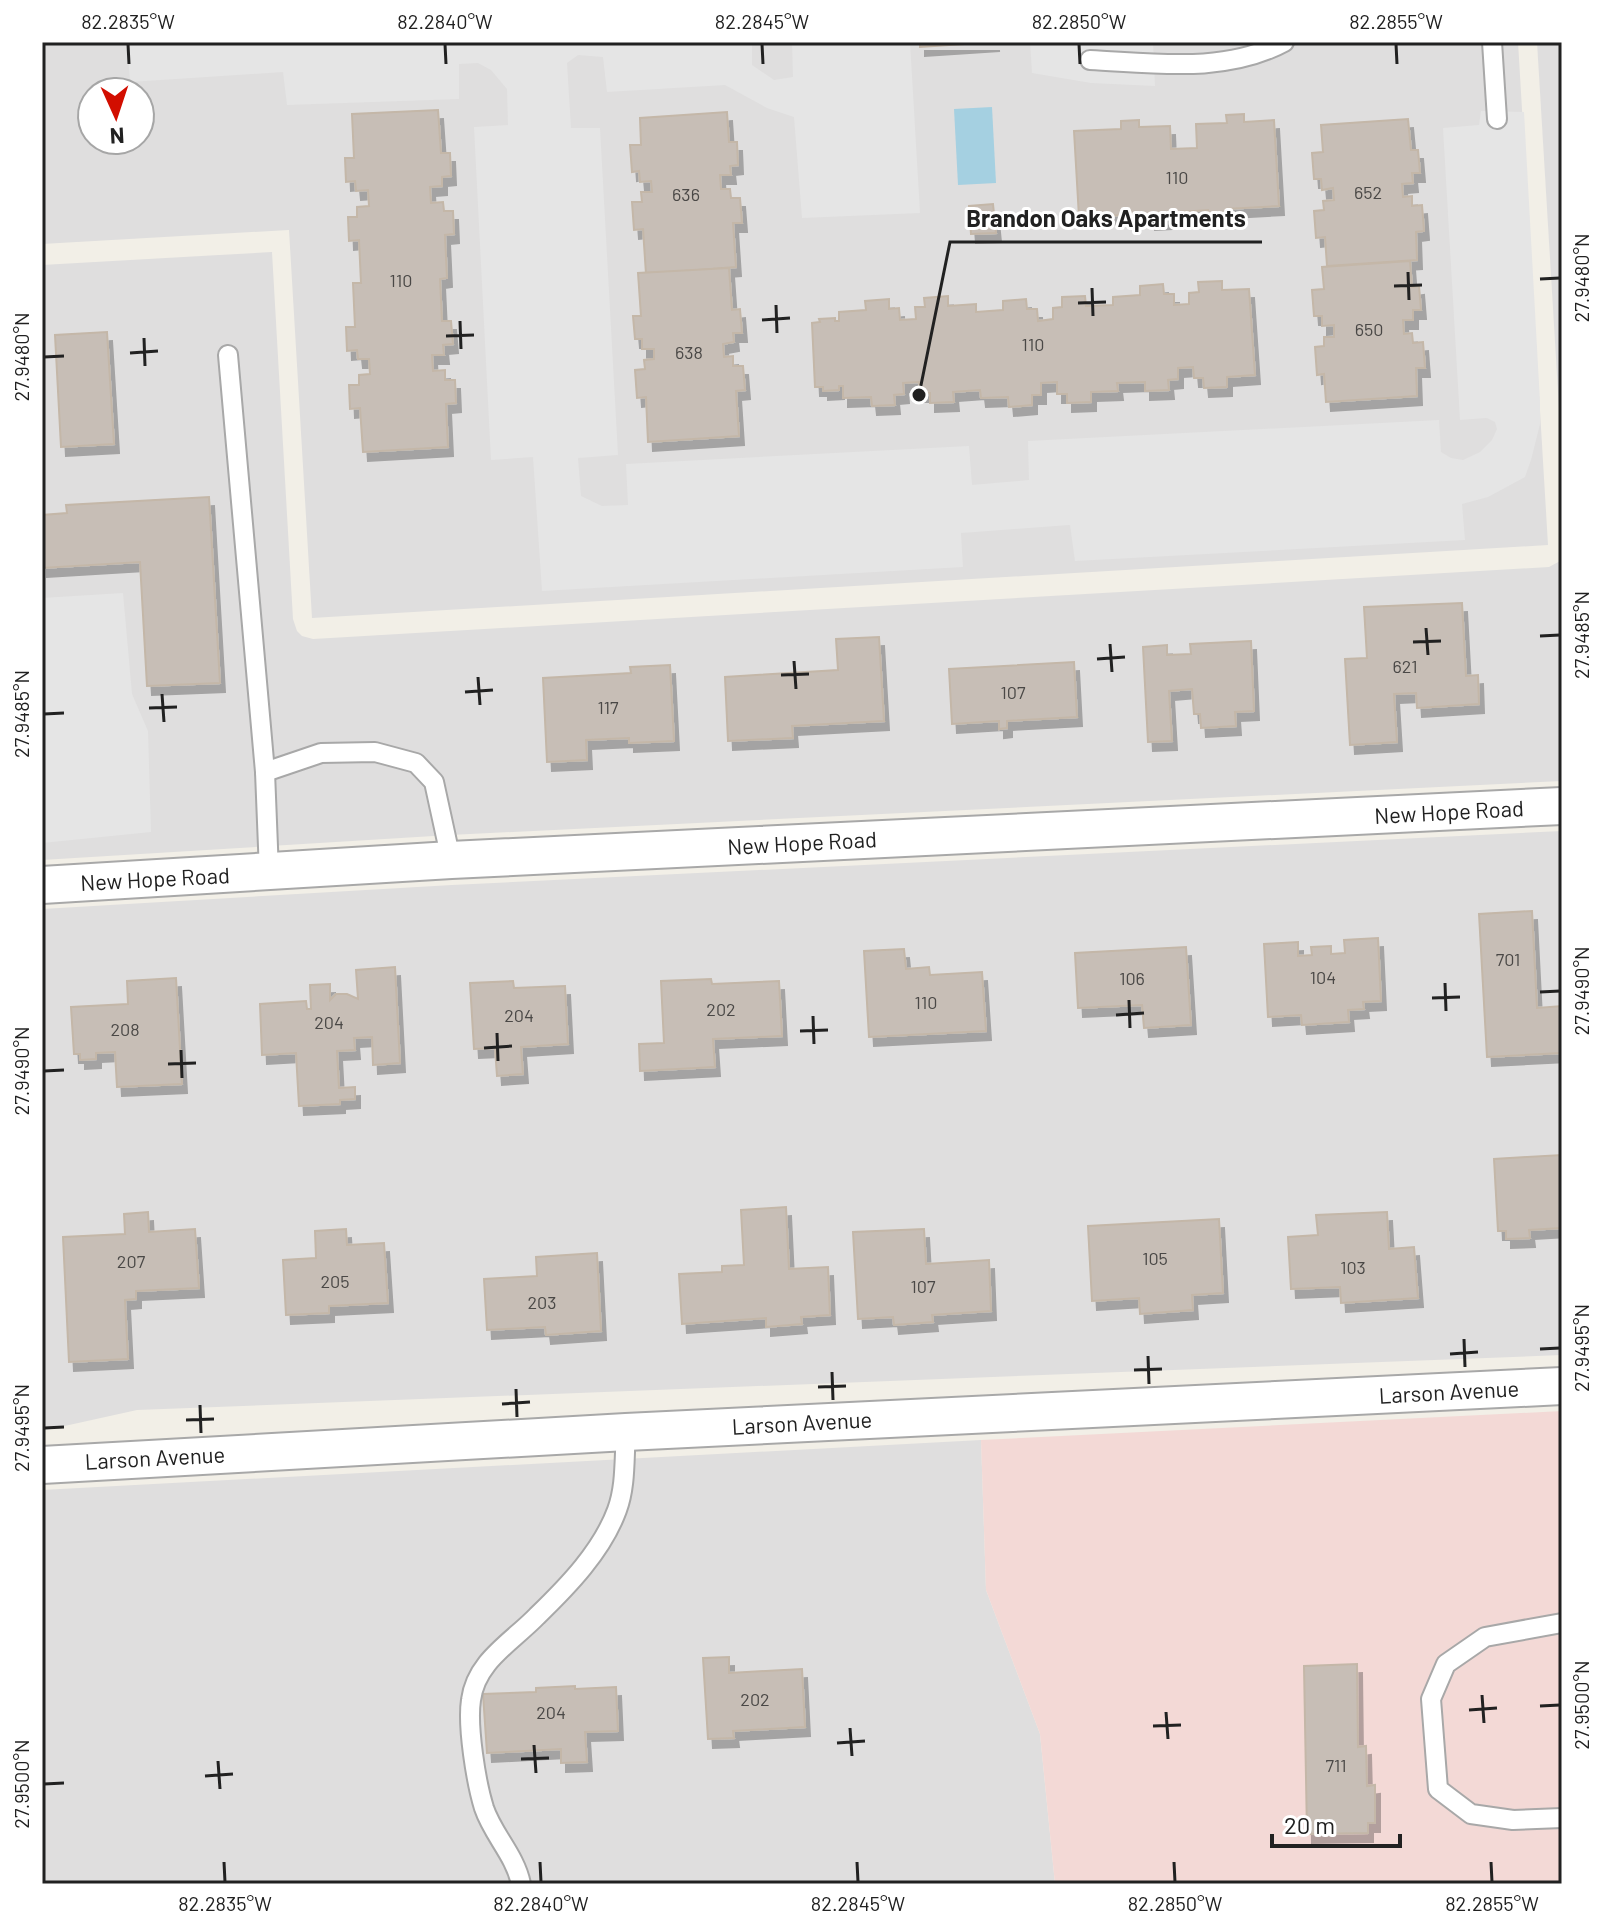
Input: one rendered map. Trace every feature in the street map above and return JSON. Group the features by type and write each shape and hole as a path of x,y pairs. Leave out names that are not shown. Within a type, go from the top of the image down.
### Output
{"street":[{"name":"New Hope Road","path":"42,885 451,860 1562,806"},
{"name":"Larson Avenue","path":"42,1465 626,1432 1562,1386"}],"lane":[{"path":"1090,60 1193,64 1262,54 1284,42"},
{"path":"1492,42 1497,119"},
{"path":"228,355 265,772 269,872"},
{"path":"265,772 321,753 375,752 416,763 434,782 451,860"},
{"path":"521,1884 518,1869 484,1809 470,1727 471,1698 478,1675 494,1655 586,1564 604,1537 618,1510 626,1432"},
{"path":"1562,1623 1485,1637 1446,1664 1431,1699 1438,1789 1471,1814 1513,1820 1562,1818"}],"shaded area":[{"path":"42,42 1518,42 1548,545 312,618 289,230 42,244"},
{"path":"127,42 752,42 752,65 774,80 793,77 792,42 910,42 920,213 802,218 794,117 767,108 725,85 607,92 603,57 578,55 567,63 571,128 600,128 618,455 578,458 581,496 602,506 628,505 626,464 969,446 972,485 1029,480 1028,441 1439,420 1441,452 1463,460 1480,452 1492,440 1497,429 1495,422 1487,418 1460,420 1443,128 1479,125 1481,111 1524,112 1540,402 1540,424 1531,460 1525,477 1488,497 1462,504 1465,540 1075,561 1070,525 961,533 963,567 542,591 533,457 491,460 474,127 508,125 507,89 491,70 478,63 459,64 459,99 287,105 283,72 156,80 156,76 130,76"},
{"path":"1030,42 1153,42 1155,86 1091,83 1032,73"},
{"path":"1537,42 1562,42 1562,458"},
{"path":"272,252 293,619 302,636 313,639 1549,567 1562,560 1562,781 450,835 42,860 42,265"},
{"path":"123,593 132,694 148,731 151,832 42,843 42,598"},
{"path":"1562,831 1562,1355 137,1410 42,1431 42,909 452,885"},
{"path":"1562,1411 1562,1884 1055,1884 1040,1734 986,1590 981,1440"},
{"path":"981,1440 986,1590 1040,1734 1055,1884 42,1884 42,1490"}],"water":[{"path":"992,107 996,183 958,185 954,109"}],"building":[{"path":"920,42 995,42 920,47"},
{"path":"438,110 441,153 450,153 451,176 442,177 442,186 430,187 431,203 443,202 444,211 453,211 454,234 445,235 447,278 440,279 442,321 451,321 453,344 443,345 444,355 432,355 433,371 445,370 445,380 455,380 456,403 446,404 448,447 363,452 360,408 350,409 349,385 359,385 359,375 370,374 369,359 358,359 357,350 347,351 346,327 355,327 353,283 361,283 359,240 349,241 348,217 357,217 357,207 369,206 368,190 356,191 355,181 346,182 345,158 354,158 352,114"},
{"path":"727,112 729,142 737,142 738,165 730,166 731,175 720,175 721,189 730,189 731,198 740,198 742,223 733,223 736,267 646,274 643,229 634,230 632,202 642,202 641,192 652,192 651,181 640,182 639,171 632,172 630,145 641,145 640,118"},
{"path":"1244,114 1244,122 1274,120 1279,206 1226,209 1226,217 1208,218 1208,210 1167,213 1167,220 1150,221 1149,214 1079,217 1074,131 1121,129 1121,121 1139,120 1139,127 1170,126 1171,149 1197,148 1196,124 1227,123 1226,115"},
{"path":"1408,119 1411,150 1418,150 1420,173 1412,173 1413,183 1402,184 1403,197 1412,196 1412,206 1422,205 1424,231 1416,232 1417,260 1327,266 1325,237 1316,238 1314,211 1324,210 1323,201 1334,200 1333,188 1322,190 1321,179 1314,179 1312,153 1323,152 1321,125"},
{"path":"993,204 996,233 971,234 969,206"},
{"path":"1410,261 1412,287 1419,286 1421,310 1413,310 1413,320 1403,320 1404,334 1412,333 1413,343 1423,342 1425,368 1416,368 1417,396 1326,402 1324,374 1317,375 1315,347 1324,346 1324,337 1334,337 1334,325 1322,326 1322,316 1314,316 1312,290 1324,289 1322,267"},
{"path":"729,268 732,310 740,309 742,333 733,333 734,342 723,344 724,357 733,356 733,366 743,366 745,390 736,391 739,436 648,442 646,397 637,398 635,370 645,369 644,360 654,359 654,349 642,349 642,339 635,339 633,316 641,316 638,273"},
{"path":"1222,281 1222,290 1249,289 1255,375 1227,377 1227,387 1204,388 1203,378 1194,378 1193,367 1178,368 1178,379 1168,380 1169,390 1145,391 1145,382 1117,383 1118,391 1091,392 1091,402 1067,403 1067,394 1057,394 1057,382 1041,383 1041,395 1032,395 1032,405 1009,407 1008,397 981,398 980,390 953,392 954,402 930,403 930,393 920,393 919,382 903,383 904,394 894,395 895,405 872,406 871,397 843,398 843,386 839,386 839,390 823,391 823,387 815,387 812,323 820,322 819,319 835,318 839,321 839,312 866,310 865,301 889,299 889,309 899,308 900,320 916,319 915,307 925,307 924,298 948,296 948,306 976,304 976,312 1003,310 1003,301 1026,299 1027,309 1037,309 1038,321 1053,319 1053,308 1062,307 1062,297 1085,296 1086,306 1113,305 1113,297 1140,295 1140,286 1163,284 1164,294 1174,294 1174,305 1189,304 1189,293 1199,292 1198,282"},
{"path":"107,332 114,444 61,447 55,335"},
{"path":"209,497 220,683 147,686 140,562 42,568 42,515 67,513 66,505"},
{"path":"1462,603 1466,676 1478,675 1479,704 1417,708 1416,693 1394,694 1397,742 1350,745 1345,659 1367,658 1364,607"},
{"path":"879,637 884,721 792,726 793,738 728,741 725,677 838,670 836,639"},
{"path":"1251,641 1254,711 1235,712 1236,726 1201,728 1200,714 1194,714 1192,689 1169,691 1172,741 1148,742 1143,647 1167,645 1167,655 1191,654 1190,644"},
{"path":"1074,662 1077,717 1007,721 1007,728 999,729 999,721 952,724 949,669"},
{"path":"670,665 674,741 629,743 629,738 586,740 587,760 547,762 543,678 631,673 630,667"},
{"path":"1532,911 1537,1008 1562,1006 1562,1053 1487,1057 1479,914"},
{"path":"1378,938 1381,1001 1363,1002 1364,1009 1348,1010 1349,1022 1302,1025 1301,1015 1268,1017 1264,944 1298,942 1298,956 1312,955 1311,947 1331,946 1331,954 1345,953 1344,940"},
{"path":"1186,947 1191,1025 1144,1028 1142,1005 1078,1008 1075,953"},
{"path":"904,949 906,969 929,967 930,975 982,972 986,1031 869,1037 864,951"},
{"path":"395,967 400,1063 373,1065 372,1037 354,1038 355,1050 337,1051 339,1088 355,1087 355,1099 340,1100 340,1104 299,1106 296,1053 262,1055 260,1004 306,1001 307,1009 311,1009 310,985 330,984 330,1000 336,994 347,994 358,999 356,970"},
{"path":"176,978 182,1084 117,1087 115,1052 96,1053 96,1059 80,1060 80,1054 74,1054 71,1007 128,1004 127,981"},
{"path":"711,979 712,984 779,981 782,1036 713,1039 715,1067 640,1071 639,1044 664,1043 661,981"},
{"path":"513,981 514,988 565,986 568,1044 521,1047 523,1074 497,1076 495,1048 474,1049 470,983"},
{"path":"1562,1155 1562,1228 1529,1230 1530,1238 1506,1239 1506,1231 1498,1231 1494,1159"},
{"path":"786,1207 789,1269 828,1267 830,1315 801,1317 802,1324 766,1327 766,1318 682,1324 679,1274 722,1272 722,1266 744,1265 741,1210"},
{"path":"148,1212 149,1232 195,1229 199,1288 136,1291 136,1299 125,1300 128,1359 69,1362 63,1237 125,1234 124,1214"},
{"path":"1387,1212 1389,1249 1414,1247 1418,1298 1341,1303 1340,1287 1291,1289 1288,1237 1318,1235 1316,1215"},
{"path":"1219,1219 1223,1293 1192,1295 1193,1310 1140,1314 1139,1298 1092,1301 1088,1226"},
{"path":"346,1229 347,1245 384,1243 388,1303 329,1306 329,1313 286,1315 283,1260 316,1258 315,1231"},
{"path":"924,1229 926,1264 989,1260 991,1311 932,1315 933,1322 894,1325 893,1317 858,1319 853,1232"},
{"path":"597,1253 601,1331 546,1335 545,1327 487,1330 484,1279 537,1276 536,1257"},
{"path":"729,1657 729,1673 802,1669 805,1727 733,1731 734,1738 708,1739 703,1658"},
{"path":"1357,1664 1358,1747 1366,1746 1367,1786 1375,1785 1375,1823 1368,1823 1368,1833 1307,1834 1304,1666"},
{"path":"575,1686 575,1689 616,1687 618,1731 585,1732 587,1762 561,1763 561,1749 487,1753 483,1694 536,1692 536,1688"}],"place":[{"name":"Brandon Oaks Apartments","path":"919,395"}]}
